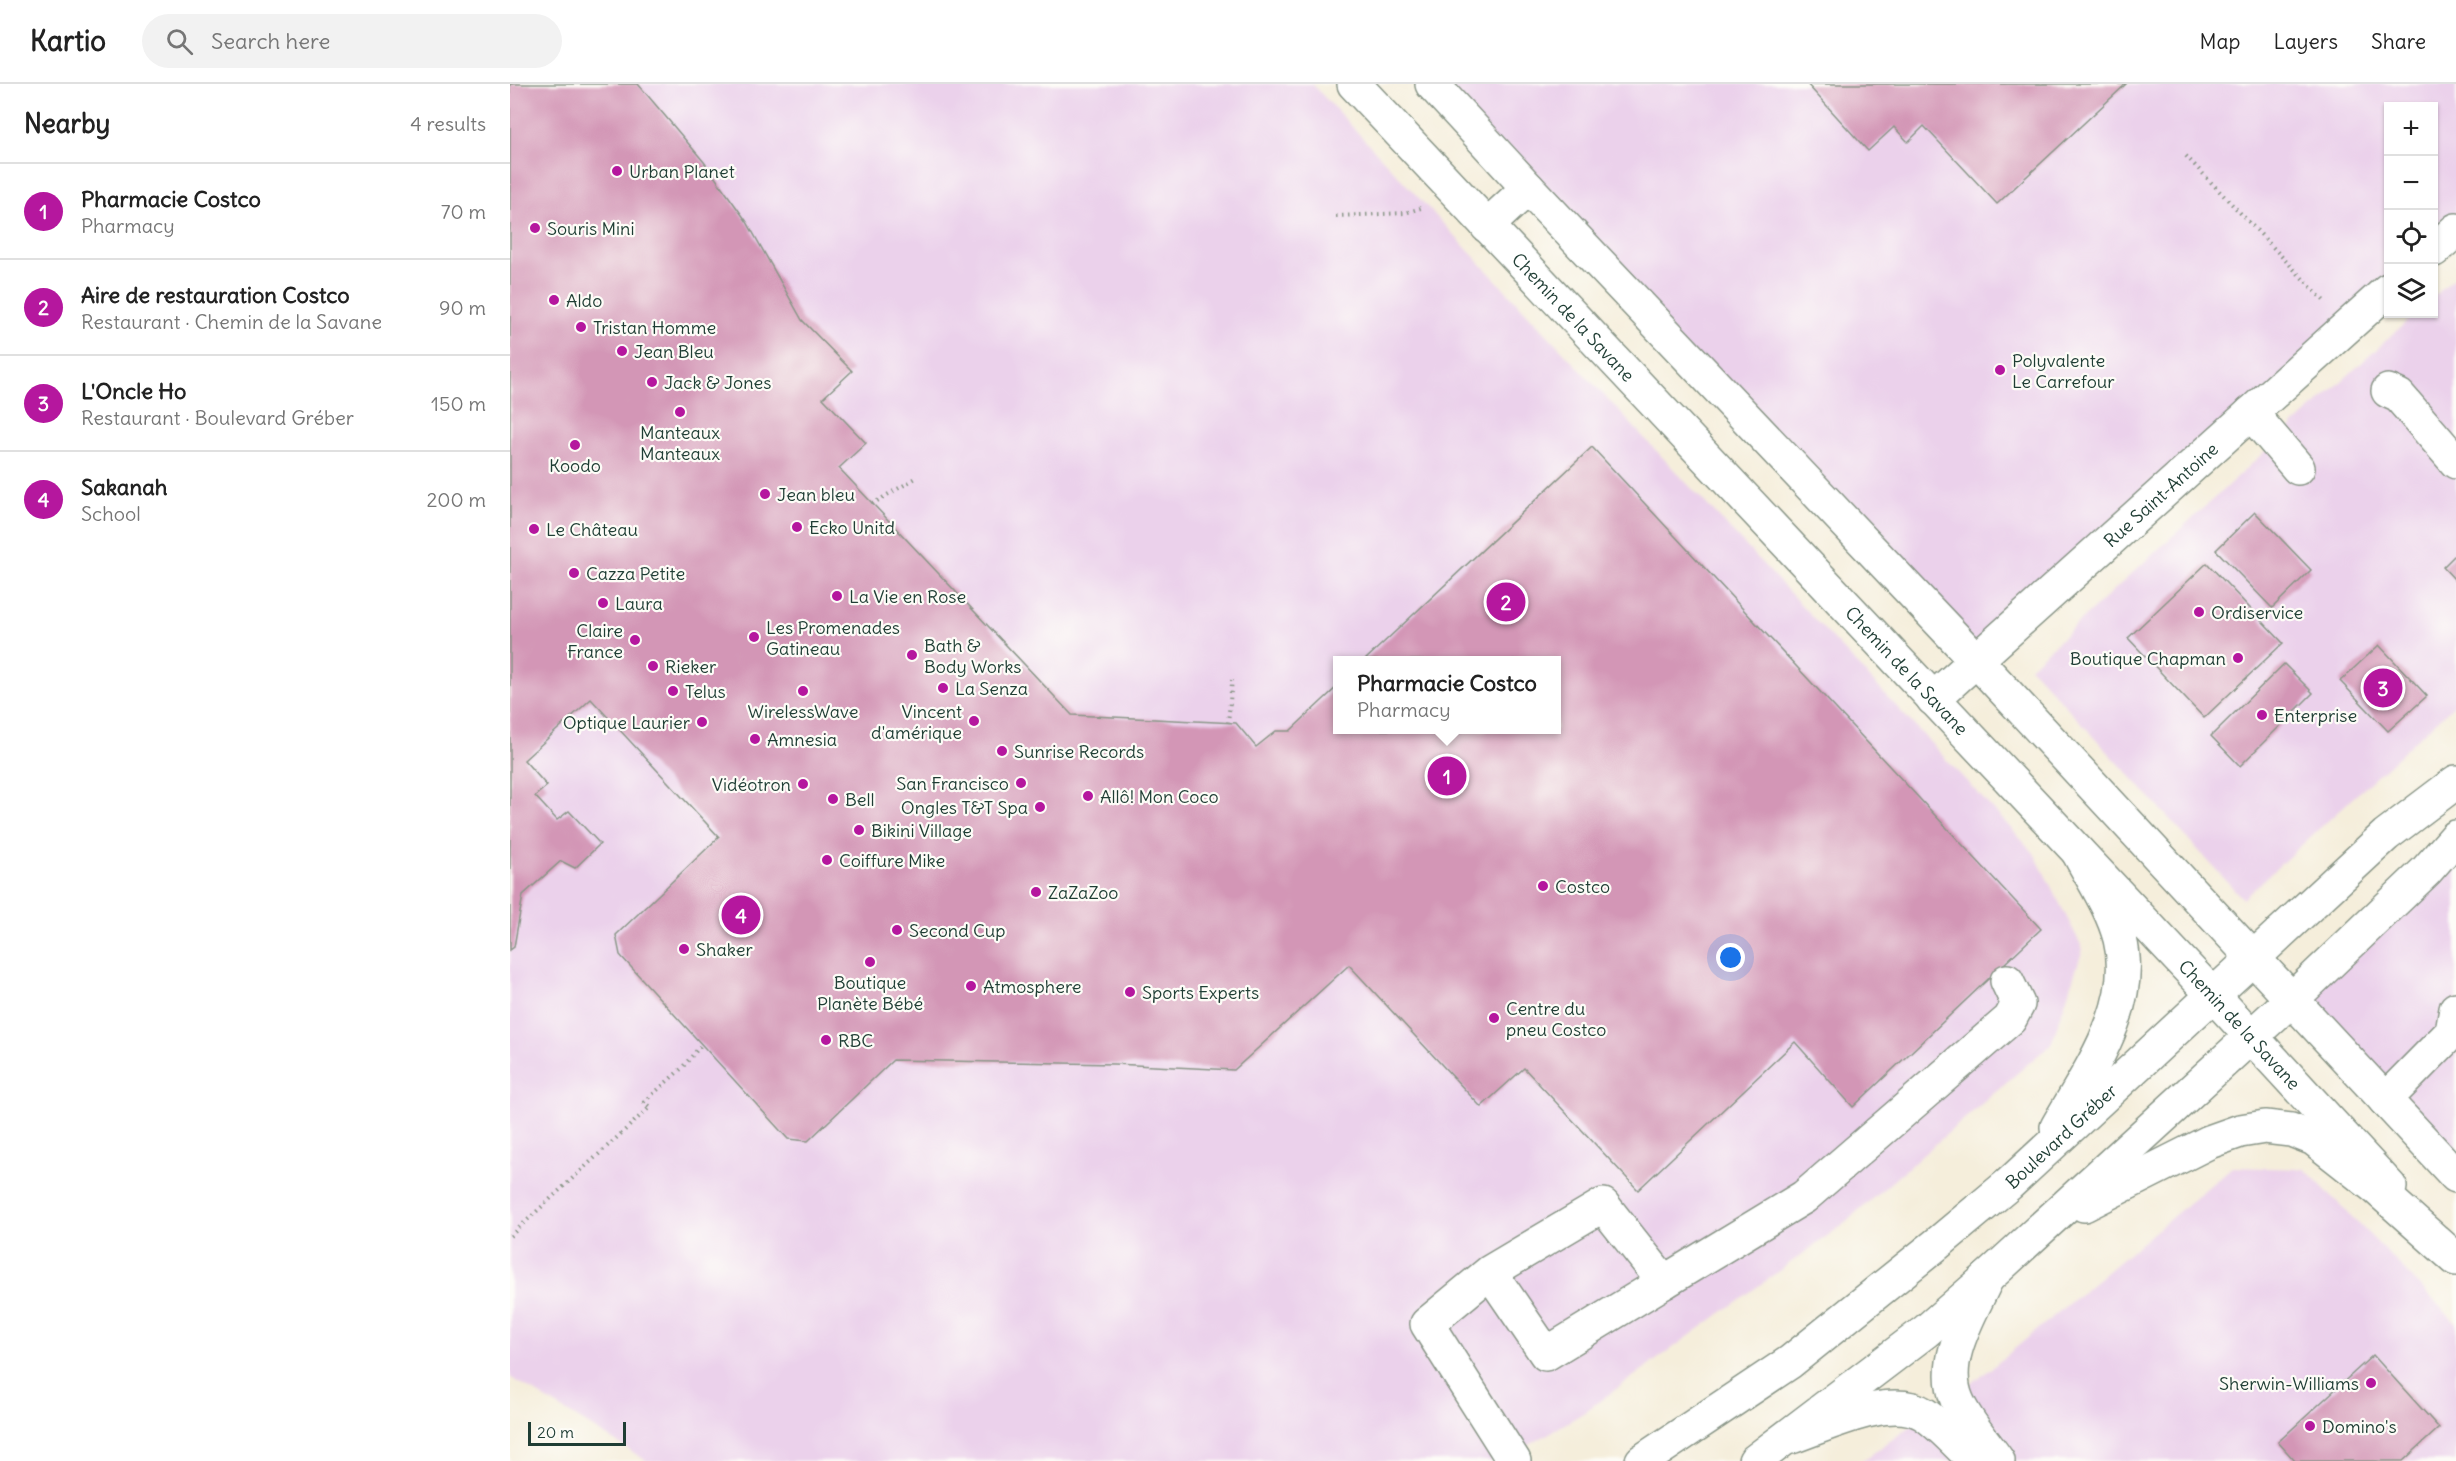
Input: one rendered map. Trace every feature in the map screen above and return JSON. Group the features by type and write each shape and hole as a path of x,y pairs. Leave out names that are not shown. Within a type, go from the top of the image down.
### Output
{"street":[{"name":"Chemin de la Savane","path":"1354,84 2214,996 2456,1259"},
{"path":"1432,84 1975,659 2456,1176"},
{"path":"1487,226 1528,188"},
{"name":"Rue Saint-Antoine","path":"1933,699 2384,294"},
{"path":"2388,391 2399,396 2450,456"},
{"path":"2251,413 2298,468"},
{"name":"Boulevard Gréber","path":"1642,1461 1790,1362 1937,1244 2042,1154 2386,835 2456,782"},
{"path":"1755,1461 1926,1331 2048,1224 2291,1000 2426,871 2456,837"},
{"path":"2042,1154 2099,1053 2120,998 2124,972 2120,940 2111,915 2078,852"},
{"path":"1490,1272 1546,1354 1804,1197 2010,1019 2018,1004 2007,981"},
{"path":"2385,1100 2454,1026"},
{"path":"2048,1224 2209,1142 2240,1131 2265,1127 2291,1130 2314,1139 2375,1187 2456,1259"},
{"path":"1514,1461 1427,1324 1490,1272 1603,1205 1664,1282"},
{"path":"1987,1278 1958,1341 1952,1382 1957,1401 1998,1461"},
{"path":"1787,1438 1882,1406 1904,1406 1926,1415 1975,1461"}],"path":[{"path":"2186,156 2348,326"},
{"path":"1336,216 1405,213 1430,205"},
{"path":"872,504 916,478"},
{"path":"1228,723 1232,680"},
{"path":"510,1236 650,1107 644,1102 681,1068 702,1044"}],"shaded area":[{"name":"Les Promenades Gatineau","path":"510,84 1312,84 2034,853 2083,949 2051,1044 1837,1229 1583,1413 1503,1461 647,1461 510,1377"},
{"name":"Polyvalente Le Carrefour","path":"1431,84 2456,84 2456,230 2438,246 2438,102 2384,102 2384,294 1975,659"},
{"path":"2456,276 2456,703 2243,899 2030,667 2411,318 2438,318 2438,292"},
{"path":"2456,837 2456,1176 2291,1000"},
{"path":"2232,1167 2305,1169 2456,1323 2456,1461 1862,1461 1988,1371"}],"building":[{"name":"Les Promenades Gatineau","path":"510,84 638,84 704,162 747,222 802,320 852,371 823,398 866,443 839,468 1072,715 1236,723 1256,747 1276,731 1290,731 1333,691 1333,734 1561,734 1561,656 1369,656 1592,447 2041,929 1853,1107 1795,1042 1638,1190 1524,1068 1481,1107 1349,965 1234,1070 1114,1064 893,1060 808,1141 788,1139 620,955 616,935 719,837 591,699 524,760 547,786 535,796 557,820 569,811 600,844 575,868 561,861 523,895 514,947 510,950"},
{"path":"1807,84 2126,84 1997,204 1924,126 1908,142 1894,127 1868,151"},
{"path":"2255,512 2311,570 2272,608 2216,550"},
{"path":"2456,554 2456,581 2443,567"},
{"path":"2207,563 2283,643 2204,718 2128,638"},
{"path":"2379,645 2427,696 2388,731 2340,681"},
{"name":"Enterprise","path":"2284,664 2313,693 2240,766 2211,736"},
{"name":"Sherwin-Williams","path":"2373,1355 2439,1428 2403,1461 2295,1461 2278,1442"}],"place":[{"name":"Urban Planet","path":"617,171"},
{"name":"Souris Mini","path":"535,228"},
{"name":"Aldo","path":"554,300"},
{"name":"Tristan Homme","path":"581,327"},
{"name":"Jean Bleu","path":"622,351"},
{"name":"Polyvalente Le Carrefour","path":"2000,370"},
{"name":"Jack & Jones","path":"652,382"},
{"name":"Manteaux Manteaux","path":"680,412"},
{"name":"Koodo","path":"575,445"},
{"name":"Jean bleu","path":"765,494"},
{"name":"Ecko Unitd","path":"797,527"},
{"name":"Le Château","path":"534,529"},
{"name":"Cazza Petite","path":"574,573"},
{"name":"La Vie en Rose","path":"837,596"},
{"name":"Aire de restauration Costco","path":"1506,602"},
{"name":"Laura","path":"603,603"},
{"name":"Ordiservice","path":"2199,612"},
{"name":"Les Promenades Gatineau","path":"754,637"},
{"name":"Claire France","path":"635,640"},
{"name":"Bath & Body Works","path":"912,655"},
{"name":"Boutique Chapman","path":"2238,658"},
{"name":"Rieker","path":"653,666"},
{"name":"La Senza","path":"943,688"},
{"name":"L'Oncle Ho","path":"2383,688"},
{"name":"Telus","path":"673,691"},
{"name":"WirelessWave","path":"803,691"},
{"name":"Enterprise","path":"2262,715"},
{"name":"Vincent d'amérique","path":"974,721"},
{"name":"Optique Laurier","path":"702,722"},
{"name":"Amnesia","path":"755,739"},
{"name":"Sunrise Records","path":"1002,751"},
{"name":"Pharmacie Costco","path":"1447,776"},
{"name":"San Francisco","path":"1021,783"},
{"name":"Vidéotron","path":"803,784"},
{"name":"Allô! Mon Coco","path":"1088,796"},
{"name":"Bell","path":"833,799"},
{"name":"Ongles T&T Spa","path":"1040,807"},
{"name":"Bikini Village","path":"859,830"},
{"name":"Coiffure Mike","path":"827,860"},
{"name":"Costco","path":"1543,886"},
{"name":"ZaZaZoo","path":"1036,892"},
{"name":"Sakanah","path":"741,915"},
{"name":"Second Cup","path":"897,930"},
{"name":"Shaker","path":"684,949"},
{"name":"Boutique Planète Bébé","path":"870,962"},
{"name":"Atmosphere","path":"971,986"},
{"name":"Sports Experts","path":"1130,992"},
{"name":"Centre du pneu Costco","path":"1494,1018"},
{"name":"RBC","path":"826,1040"},
{"name":"Sherwin-Williams","path":"2371,1383"},
{"name":"Domino's","path":"2310,1426"}]}
